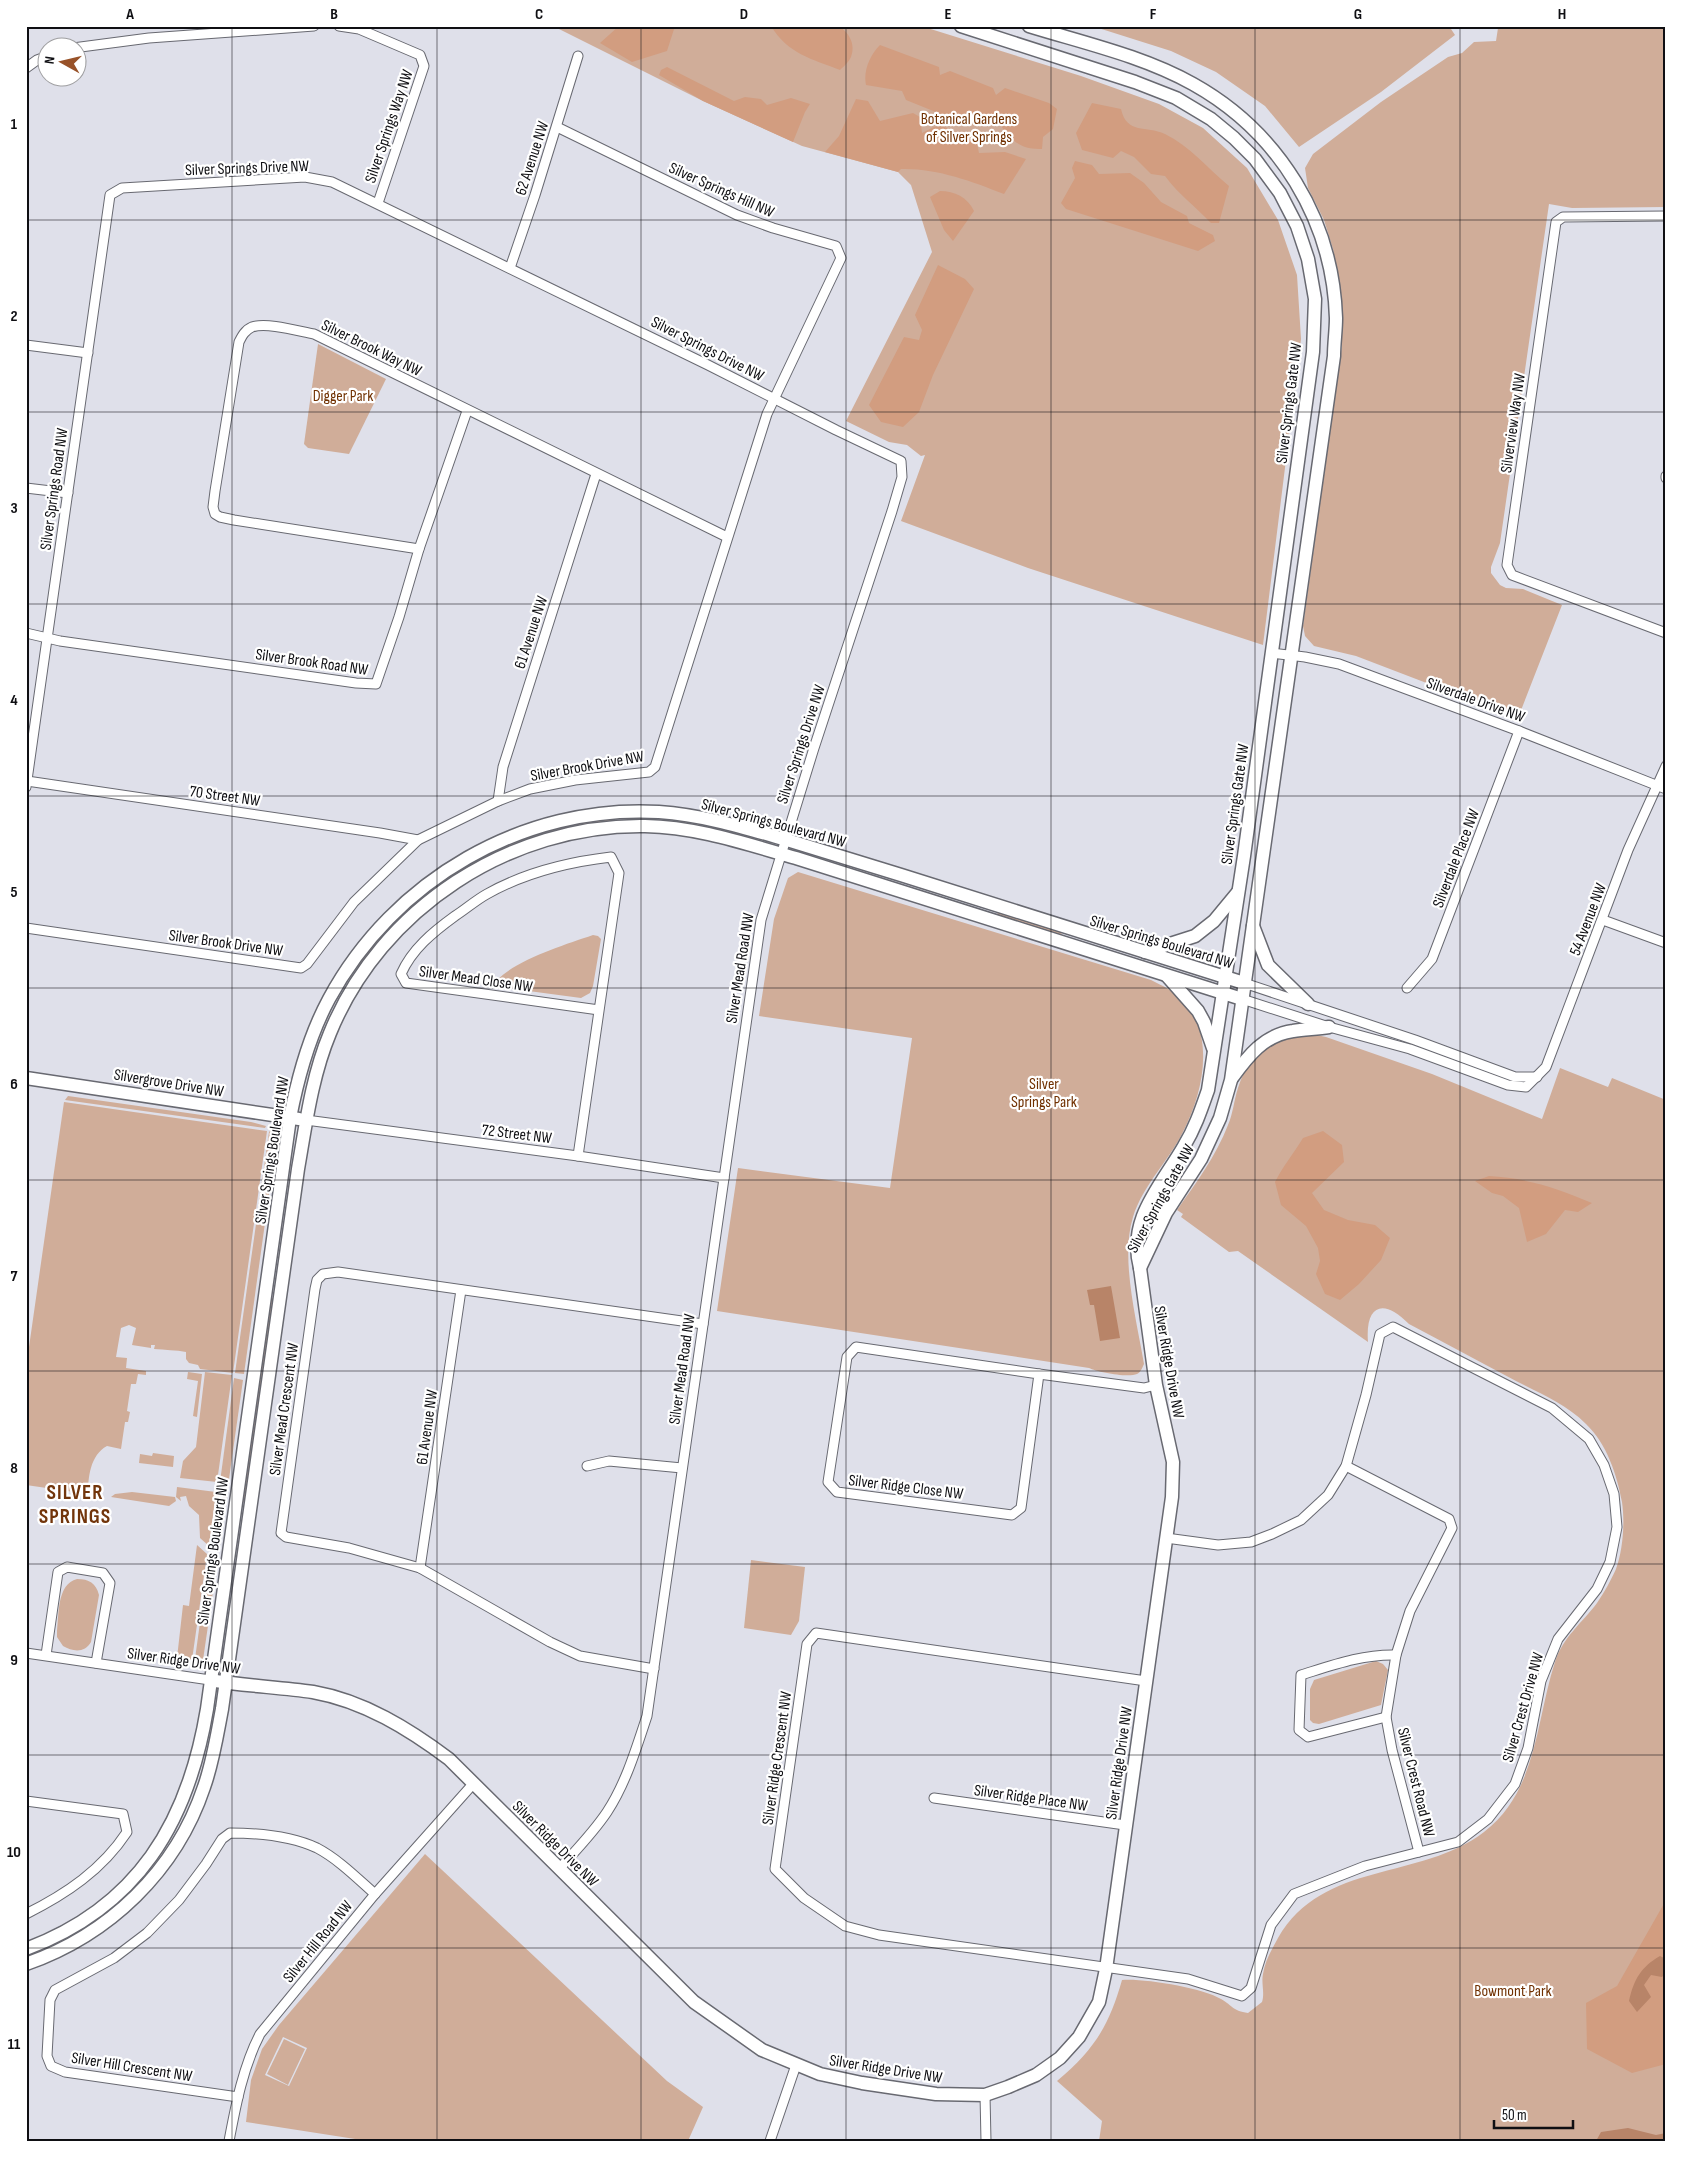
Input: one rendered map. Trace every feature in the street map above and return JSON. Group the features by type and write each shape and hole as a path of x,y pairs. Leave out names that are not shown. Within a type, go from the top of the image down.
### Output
{"street":[{"path":"88,46 149,38 314,26"},
{"name":"Silver Springs Way NW","path":"339,26 359,29 420,55 424,66 378,203"},
{"name":"Silver Springs Gate NW","path":"961,26 1135,82 1176,98 1210,118 1255,160 1280,194 1297,226 1308,259 1315,299 1313,352 1226,978 1208,1090 1197,1122 1183,1148 1152,1195 1142,1215 1136,1252 1140,1268"},
{"name":"Silver Springs Gate NW","path":"1030,26 1138,60 1192,83 1225,104 1255,130 1275,150 1290,171 1312,210 1324,245 1332,281 1336,318 1334,356 1230,1080 1220,1118 1201,1159 1166,1213 1140,1268"},
{"name":"62 Avenue NW","path":"510,268 557,127 578,56"},
{"path":"26,68 38,60"},
{"name":"Silver Springs Hill NW","path":"557,127 737,215 773,228 836,246 841,258 774,399"},
{"name":"Silver Springs Drive NW","path":"110,195 122,188 305,177 332,182 708,364 774,399 901,461 902,477 781,854"},
{"name":"Silver Springs Road NW","path":"27,784 110,195"},
{"name":"Silverview Way NW","path":"1666,216 1563,217 1556,222 1507,565 1512,576 1666,633"},
{"name":"Silver Brook Way NW","path":"419,549 234,520 215,514 213,507 215,491 239,342 244,333 252,327 275,327 314,334 467,411 727,537"},
{"path":"26,345 88,353"},
{"name":"Silver Brook Drive NW","path":"26,928 301,968 307,964 354,902 418,840 498,800 530,789 575,780 649,772 655,768 727,537 774,399"},
{"name":"Silver Brook Road NW","path":"26,633 48,638 373,685 379,680 419,549 467,411"},
{"name":"61 Avenue NW","path":"498,800 503,767 596,474"},
{"path":"26,488 68,493"},
{"name":"Silverdale Drive NW","path":"1271,653 1339,664 1519,731 1666,789"},
{"name":"Silverdale Place NW","path":"1407,988 1432,959 1519,731"},
{"name":"54 Avenue NW","path":"1536,1078 1546,1067 1656,785 1666,766"},
{"name":"70 Street NW","path":"27,784 361,830 418,840"},
{"name":"Silver Springs Boulevard NW","path":"26,1949 64,1932 87,1918 118,1894 140,1872 157,1849 179,1811 202,1741 290,1118 302,1066 312,1036 328,1000 350,963 377,930 415,893 468,857 493,844 558,822 601,815 638,812 667,813 741,826 1308,1004 1515,1077 1536,1078"},
{"name":"Silver Springs Boulevard NW","path":"26,1964 56,1952 86,1936 120,1911 142,1891 173,1850 192,1818 204,1787 212,1758 226,1683 306,1120 322,1052 338,1014 358,979 382,946 411,917 443,890 473,871 524,847 556,837 627,827 663,828 709,834 781,854 1329,1027 1410,1049 1508,1085 1526,1087 1536,1078"},
{"name":"Silver Mead Road NW","path":"560,1868 590,1836 608,1811 630,1768 647,1716 761,920 781,854"},
{"name":"Silver Mead Close NW","path":"578,1156 619,873 611,857 575,861 534,873 486,894 432,934 408,958 401,974 406,983 599,1010"},
{"path":"1144,952 1195,936 1214,921 1238,892"},
{"path":"1603,920 1666,942"},
{"path":"1252,926 1268,965 1308,1004"},
{"path":"1167,976 1198,1011 1214,1051"},
{"path":"1230,1080 1252,1050 1266,1040 1293,1031 1329,1027"},
{"name":"Silvergrove Drive NW","path":"26,1078 306,1120"},
{"name":"72 Street NW","path":"306,1120 578,1156 724,1178"},
{"name":"Silver Ridge Drive NW","path":"26,1653 226,1683 314,1693 346,1701 383,1716 416,1734 449,1759 694,2002 762,2050 796,2066 820,2074 862,2083 936,2094 985,2094 1036,2075 1060,2058 1079,2037 1099,2002 1106,1969 1172,1496 1172,1462 1156,1385 1140,1268"},
{"name":"Silver Mead Crescent NW","path":"654,1669 580,1656 550,1642 420,1568 349,1548 286,1537 281,1533 315,1289 318,1280 323,1274 338,1272 702,1324"},
{"name":"61 Avenue NW","path":"420,1568 461,1290"},
{"name":"Silver Crest Drive NW","path":"1106,1969 1188,1979 1242,1996 1251,1988 1272,1925 1294,1894 1365,1866 1458,1842 1488,1819 1515,1784 1528,1748 1541,1681 1558,1638 1597,1589 1610,1562 1617,1527 1614,1494 1604,1465 1589,1439 1552,1408 1393,1327 1380,1334 1366,1395 1346,1466 1328,1495 1301,1520 1251,1542 1218,1545 1166,1538"},
{"name":"Silver Ridge Close NW","path":"1039,1374 1021,1508 1012,1515 837,1492 828,1482 848,1357 856,1347 1144,1388 1156,1385"},
{"path":"587,1466 609,1461 682,1468"},
{"name":"Silver Crest Road NW","path":"1346,1466 1449,1519 1452,1528 1410,1611 1396,1655 1386,1716 1392,1750 1419,1852"},
{"path":"46,1655 58,1572 67,1567 102,1573 110,1583 96,1663"},
{"name":"Silver Ridge Crescent NW","path":"1106,1969 879,1935 845,1926 804,1898 775,1869 779,1839 807,1644 816,1633 1146,1681"},
{"path":"1386,1716 1308,1737 1299,1730 1302,1675 1354,1659 1380,1654 1396,1655"},
{"name":"Silver Hill Road NW","path":"229,2141 238,2097 250,2054 260,2034 375,1894 473,1784"},
{"name":"Silver Ridge Place NW","path":"934,1798 1125,1826"},
{"path":"26,1800 123,1814 127,1832 114,1852 78,1884 26,1914"},
{"name":"Silver Hill Crescent NW","path":"238,2097 65,2072 51,2066 47,2056 50,2000 55,1990 114,1958 147,1933 179,1900 222,1839 230,1833 271,1836 297,1841 318,1848 375,1894"},
{"path":"770,2141 796,2066"},
{"path":"985,2094 986,2141"}],"green space":[{"name":"Botanical Gardens of Silver Springs","path":"553,26 921,26 1081,76 1159,104 1203,128 1247,168 1278,220 1297,275 1301,339 1263,645 1028,568 901,521 925,455 921,456 907,445 889,442 846,421 932,252 911,185 898,172 802,146 703,101"},
{"path":"1092,26 1449,26 1455,35 1381,92 1299,147 1265,106 1216,72 1171,51"},
{"path":"1666,26 1666,207 1572,208 1549,204 1500,543 1491,567 1491,573 1500,585 1506,588 1523,589 1562,605 1518,718 1356,656 1314,646 1305,636 1303,626 1342,345 1342,300 1333,249 1324,220 1308,188 1305,168 1313,154 1381,102 1448,57 1462,53 1474,42 1496,41 1498,28"},
{"name":"Digger Park","path":"318,344 386,379 349,454 308,448 304,444"},
{"path":"612,817 612,822 476,865 360,969 356,966 401,910 472,859 547,829"},
{"name":"Silver Springs Park","path":"798,872 1151,980 1180,997 1193,1014 1200,1030 1203,1047 1203,1065 1196,1100 1177,1143 1137,1205 1129,1234 1128,1252 1131,1290 1144,1364 1138,1373 1133,1375 1113,1374 1089,1368 717,1311 738,1168 890,1188 912,1038 759,1016 774,919 788,878"},
{"path":"996,910 1062,931 1061,936 998,915"},
{"path":"593,935 601,939 593,986 590,993 581,998 498,987 497,980 506,972 529,959"},
{"name":"Bowmont Park","path":"1312,1034 1326,1037 1432,1074 1542,1119 1560,1068 1608,1087 1612,1078 1666,1100 1666,2141 1099,2141 1102,2121 1057,2081 1081,2059 1099,2036 1112,2011 1122,1980 1158,1982 1201,1991 1221,1999 1236,2010 1248,2013 1262,2002 1264,1969 1278,1938 1297,1913 1320,1895 1346,1883 1431,1858 1459,1847 1484,1832 1501,1816 1515,1797 1525,1776 1558,1653 1600,1599 1616,1569 1622,1545 1622,1502 1610,1460 1593,1432 1570,1411 1553,1400 1409,1324 1392,1310 1384,1308 1378,1309 1373,1313 1368,1329 1368,1342 1238,1251 1229,1252 1181,1217 1183,1214 1177,1210 1218,1148 1230,1121 1238,1088 1249,1065 1256,1056 1275,1043"},
{"path":"68,1096 251,1122 266,1126 265,1128 65,1100"},
{"path":"64,1102 267,1131 233,1373 200,1369 198,1365 189,1363 186,1359 186,1352 154,1349 155,1345 151,1345 151,1348 132,1345 136,1328 129,1325 121,1328 116,1357 127,1358 126,1368 146,1371 146,1375 138,1374 136,1384 131,1384 127,1411 130,1412 128,1422 125,1422 121,1449 107,1446 97,1455 91,1467 88,1494 26,1485 26,1368"},
{"path":"271,1130 275,1137 275,1151 244,1374 235,1373 269,1132"},
{"path":"269,1298 274,1298 247,1502 242,1502"},
{"path":"188,1372 202,1374 197,1417 193,1416 198,1381 187,1379"},
{"path":"205,1372 232,1375 217,1482 180,1478 183,1461 196,1447"},
{"path":"234,1378 243,1380 229,1479 220,1482"},
{"path":"153,1453 174,1456 173,1467 139,1463 140,1454 152,1456"},
{"path":"177,1487 216,1492 209,1546 200,1538 199,1515 189,1506 186,1496 180,1497 181,1501 176,1497"},
{"path":"132,1492 175,1497 176,1501 169,1506 111,1497 115,1494"},
{"path":"218,1492 227,1494 219,1552 211,1547"},
{"path":"197,1545 207,1554 192,1660 177,1658 183,1605 189,1606"},
{"path":"209,1556 217,1564 203,1660 195,1659"},
{"path":"751,1560 805,1567 799,1621 791,1635 744,1628"},
{"path":"77,1579 91,1582 96,1587 99,1595 91,1642 82,1650 63,1646 57,1637 62,1593 70,1582"},
{"path":"1376,1661 1383,1664 1388,1670 1381,1705 1319,1724 1313,1723 1310,1720 1310,1689 1314,1680"},
{"path":"425,1854 667,2081 703,2107 688,2141 368,2141 246,2122 251,2080 262,2049 279,2025","holes":["283,2037 307,2048 289,2086 265,2075"]},
{"path":"284,2039 305,2049 288,2085 267,2074"}],"shaded area":[{"path":"619,26 675,26 667,51 632,62 600,43"},
{"path":"771,26 838,26 848,35 852,43 851,57 840,70 793,49 785,43"},
{"path":"880,45 939,67 940,75 950,71 993,88 996,95 1005,88 1049,103 1057,109 1053,129 1043,137 1042,149 1027,148 1016,142 998,122 963,123 906,100 902,91 866,85 868,64"},
{"path":"667,67 734,101 745,97 761,99 767,105 791,98 810,104 793,142 703,101 659,75 661,70"},
{"path":"856,99 868,101 880,121 913,113 920,117 922,133 934,127 943,126 977,143 979,153 1005,152 1026,159 1004,194 940,173 914,169 901,169 898,172 825,152 839,136"},
{"path":"1092,103 1121,109 1128,123 1133,126 1158,131 1174,139 1229,186 1219,223 1211,223 1165,176 1151,174 1134,157 1121,151 1113,158 1082,150 1076,133"},
{"path":"1075,161 1092,165 1099,174 1130,173 1144,183 1161,202 1187,216 1189,223 1213,235 1215,241 1198,251 1066,209 1061,203 1075,178 1072,168"},
{"path":"940,191 951,192 960,196 968,202 974,211 953,241 944,230 930,197"},
{"path":"938,265 965,279 974,289 933,375 919,412 903,427 881,422 869,405 904,337 919,340 922,330 915,315"},
{"path":"1323,1131 1342,1145 1344,1162 1312,1193 1324,1210 1348,1220 1375,1225 1390,1238 1381,1260 1359,1284 1340,1300 1325,1294 1316,1274 1320,1261 1318,1248 1306,1226 1281,1205 1275,1182 1303,1138"},
{"path":"1489,1176 1516,1179 1542,1185 1592,1203 1578,1212 1565,1210 1546,1234 1527,1242 1519,1208 1503,1196 1492,1193 1475,1181"},
{"path":"1111,1286 1120,1338 1100,1341 1094,1305 1090,1305 1087,1290"},
{"path":"1666,1900 1666,2064 1632,2073 1587,2049 1586,2003 1617,1986"},
{"path":"1660,1956 1666,1959 1666,1973 1662,1977 1651,1975 1644,1985 1651,1997 1637,2012 1629,2001 1633,1986 1643,1969"},
{"path":"1628,2128 1656,2135 1666,2133 1666,2141 1596,2141 1601,2132"}],"district":[{"name":"SILVER SPRINGS","path":"75,1504"}]}
